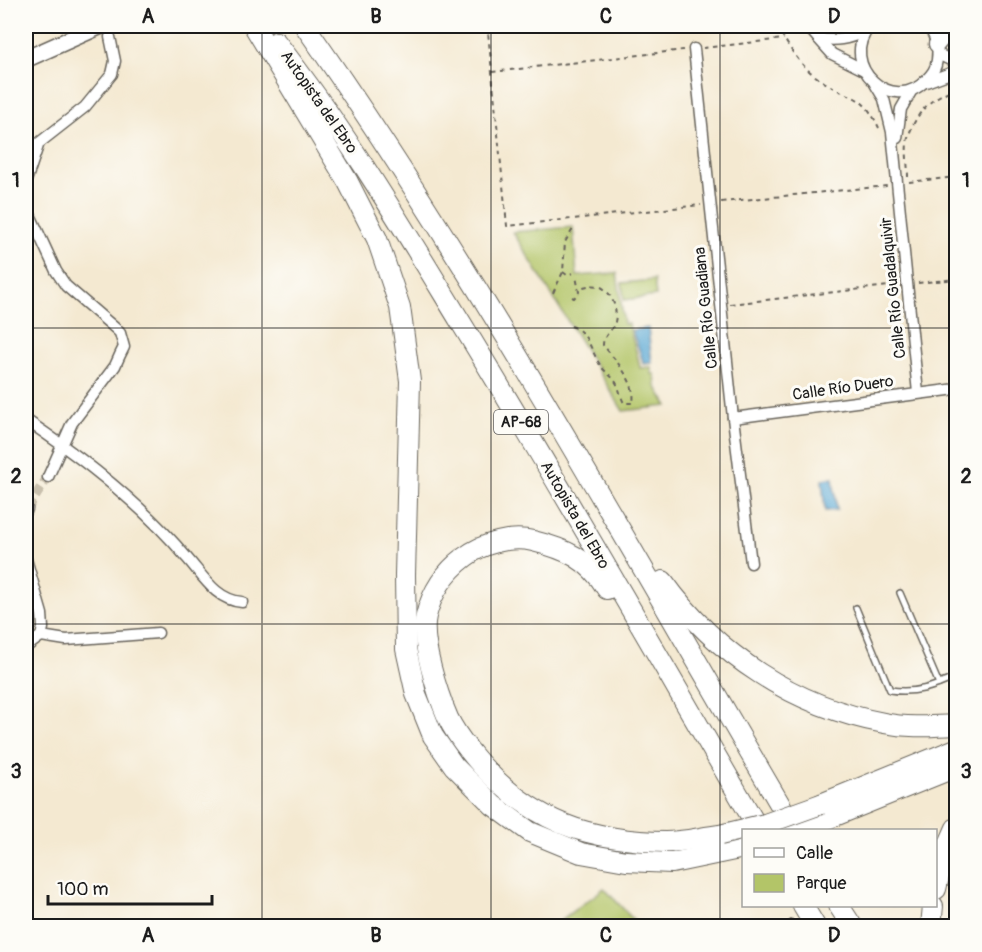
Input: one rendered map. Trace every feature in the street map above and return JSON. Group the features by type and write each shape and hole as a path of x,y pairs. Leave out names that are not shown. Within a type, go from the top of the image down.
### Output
{"highway":[{"path":"254,26 348,182 377,239 400,307 410,381 405,575 406,649 416,694 433,736 453,766 493,805 530,832 581,853 626,861 672,863 742,834"},
{"name":"Autopista del Ebro","path":"264,26 336,124 440,289 564,495 758,829"},
{"name":"Autopista del Ebro","path":"305,26 411,183 564,433 794,829"},
{"path":"937,49 947,32 957,26"},
{"path":"26,49 58,37 105,31"},
{"path":"26,59 81,33"},
{"path":"411,183 462,248 655,571 681,606 733,656 770,681 816,704 884,723 918,727 957,725"},
{"path":"742,848 721,844 615,838 564,825 526,806 494,778 472,753 449,719 427,649 425,618 438,584 454,564 473,550 496,542 522,539 555,546 573,554 587,565 608,590 749,829"},
{"path":"803,829 825,812 957,748"},
{"path":"754,829 765,824 825,812 957,767"},
{"path":"937,885 945,855 957,828"},
{"path":"840,907 852,927"},
{"path":"931,927 933,907"}],"street":[{"path":"807,26 832,54 864,70"},
{"path":"923,84 934,71 937,49 936,38 927,26"},
{"path":"815,37 829,41 841,40 867,29"},
{"path":"864,70 860,62 859,48 867,29"},
{"path":"26,181 39,143 85,106 112,74 115,62 105,31"},
{"name":"Calle Río Guadiana","path":"694,49 733,418 751,563"},
{"path":"937,49 948,59 957,60"},
{"name":"Calle Río Guadalquivir","path":"864,70 884,99 889,114 898,182 918,393"},
{"path":"875,84 887,90 900,92 912,90 957,71"},
{"name":"Calle Río Guadalquivir","path":"898,182 898,126 902,109 912,90"},
{"path":"26,206 56,271 66,286 120,333 123,347 115,366 72,423 48,477"},
{"name":"Calle Río Duero","path":"733,418 957,389"},
{"path":"26,420 62,445 148,517 185,555 213,589 232,602 242,602"},
{"path":"26,559 42,614 43,628 41,636 26,647"},
{"path":"41,636 66,640 158,633"}],"lane":[{"path":"900,593 939,684"},
{"path":"856,608 890,690 904,692 927,689 957,677"}],"path":[{"path":"491,26 488,33 507,226 702,205 702,198 710,197 720,196 721,203 957,177"},
{"path":"777,26 794,57 823,82 855,97 870,109 881,132"},
{"path":"492,72 784,39"},
{"path":"898,182 907,140 920,112 943,92 957,89"},
{"path":"553,293 562,272 565,243 573,229"},
{"path":"562,272 575,275 579,292 574,298 572,297"},
{"path":"721,305 957,279"},
{"path":"571,326 580,330 595,352 601,367 614,379 624,403 633,403 634,398 629,380 603,345 603,339 615,320 612,298 601,287 593,285 578,289"},
{"path":"782,927 804,915"}],"green space":[{"path":"573,227 577,276 617,273 624,324 629,324 640,368 651,367 652,374 655,374 656,386 668,406 623,411 513,232"},
{"path":"654,280 656,296 624,300 622,283"},
{"path":"604,888 639,926 555,926 566,916"}],"water":[{"path":"648,328 652,363 643,364 632,330"},
{"path":"833,478 837,510 825,511 822,479"}],"tunnel":[{"path":"27,509 48,477"}]}
